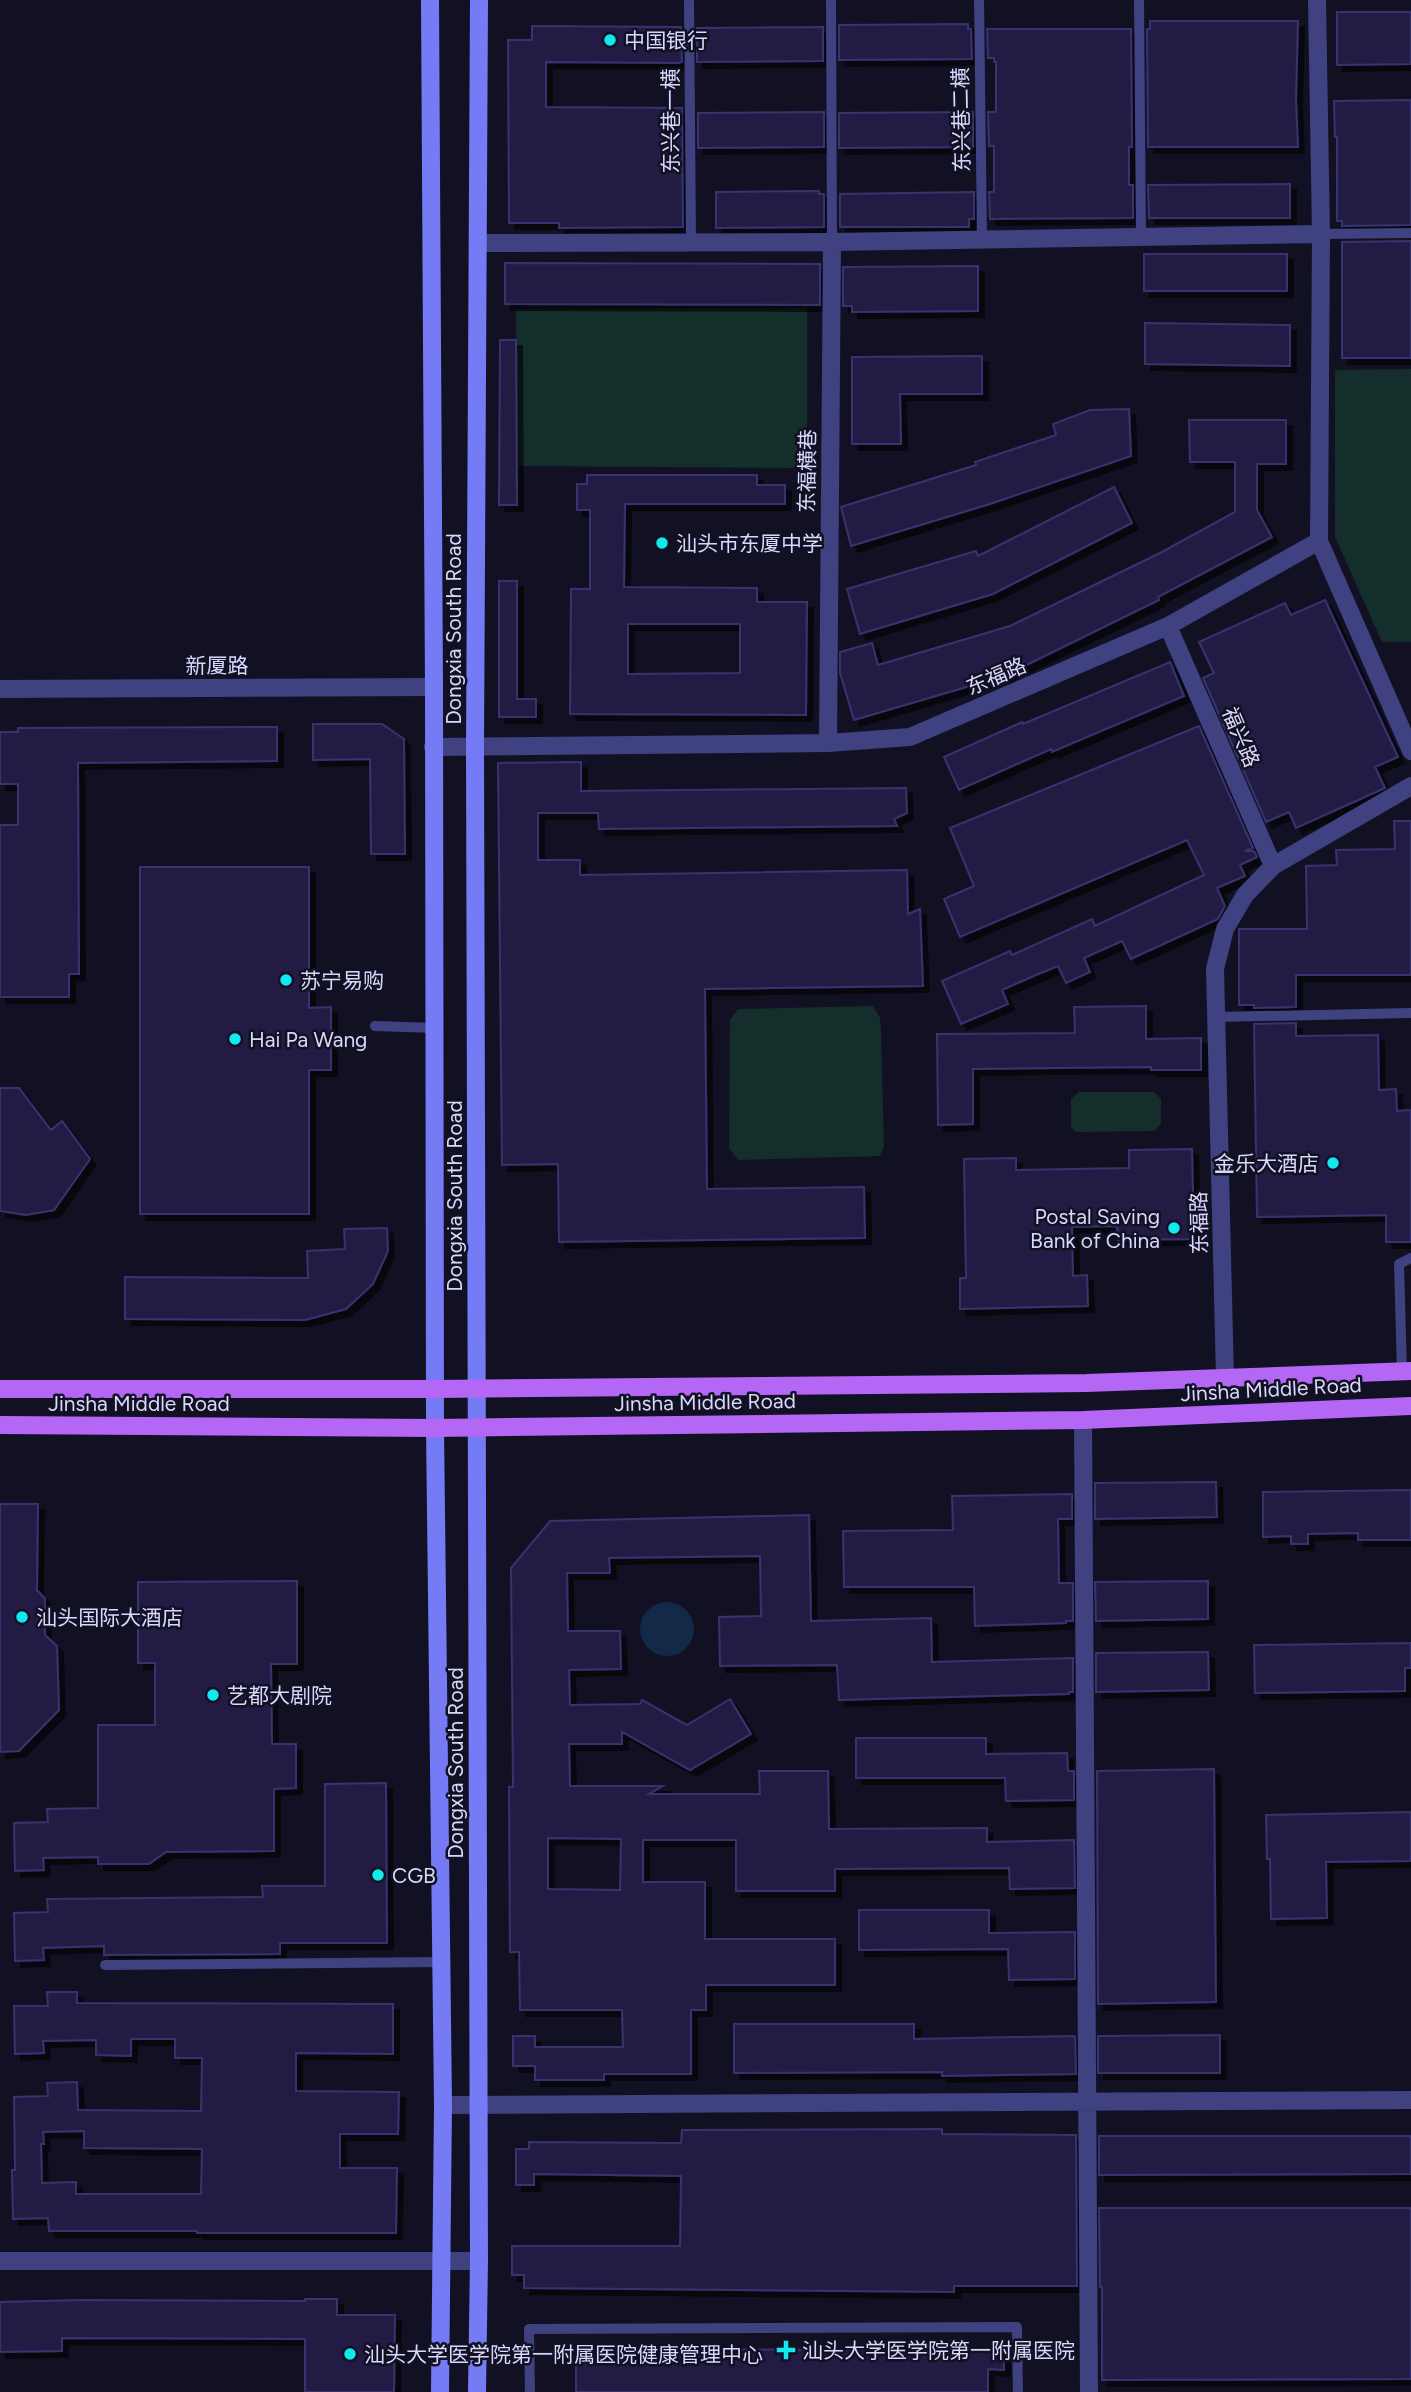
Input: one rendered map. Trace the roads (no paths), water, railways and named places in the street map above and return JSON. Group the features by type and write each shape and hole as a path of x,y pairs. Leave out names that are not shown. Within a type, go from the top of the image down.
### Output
{"main road":[{"name":"Jinsha Middle Road","path":"0,1389 477,1389 1087,1383 1406,1371"},
{"name":"Jinsha Middle Road","path":"0,1425 435,1428 1083,1420 1411,1406"}],"street":[{"name":"Dongxia South Road","path":"430,0 435,1428 443,2105 440,2392"},
{"name":"Dongxia South Road","path":"477,2392 479,2105 475,748 479,0"},
{"path":"1317,0 1321,234 1319,541 1411,751"},
{"path":"479,243 832,242 1321,234"},
{"name":"东福横巷","path":"828,743 832,242"},
{"name":"东福路","path":"433,747 828,743 911,737 1168,626 1319,541"},
{"name":"福兴路","path":"1168,626 1273,866"},
{"name":"新厦路","path":"0,689 434,687"},
{"name":"东福路","path":"1225,1378 1215,969 1225,929 1245,895 1273,866 1411,786"},
{"path":"1083,1420 1089,2392"},
{"path":"443,2105 1411,2100"},
{"path":"0,2261 479,2261"}],"lane":[{"name":"东兴巷一横","path":"689,0 691,242"},
{"path":"831,0 832,242"},
{"name":"东兴巷二横","path":"979,0 982,239"},
{"path":"1139,0 1141,237"},
{"path":"1321,234 1411,233"},
{"path":"1216,1017 1411,1013"},
{"path":"375,1026 435,1028"},
{"path":"1406,1371 1399,1264 1411,1258"},
{"path":"104,1965 441,1962"},
{"path":"530,2392 529,2329 989,2327 1017,2327 1018,2392"}],"water":[{"path":"667,1602 686,1610 694,1629 686,1648 667,1656 648,1648 640,1629 648,1610"}],"place":[{"name":"中国银行","path":"610,40"},
{"name":"汕头市东厦中学","path":"662,543"},
{"name":"苏宁易购","path":"286,980"},
{"name":"Hai Pa Wang","path":"235,1039"},
{"name":"金乐大酒店","path":"1333,1163"},
{"name":"Postal Saving Bank of China","path":"1174,1228"},
{"name":"汕头国际大酒店","path":"22,1617"},
{"name":"艺都大剧院","path":"213,1695"},
{"name":"CGB","path":"378,1875"},
{"name":"汕头大学医学院第一附属医院","path":"786,2350"},
{"name":"汕头大学医学院第一附属医院健康管理中心","path":"350,2354"}]}
